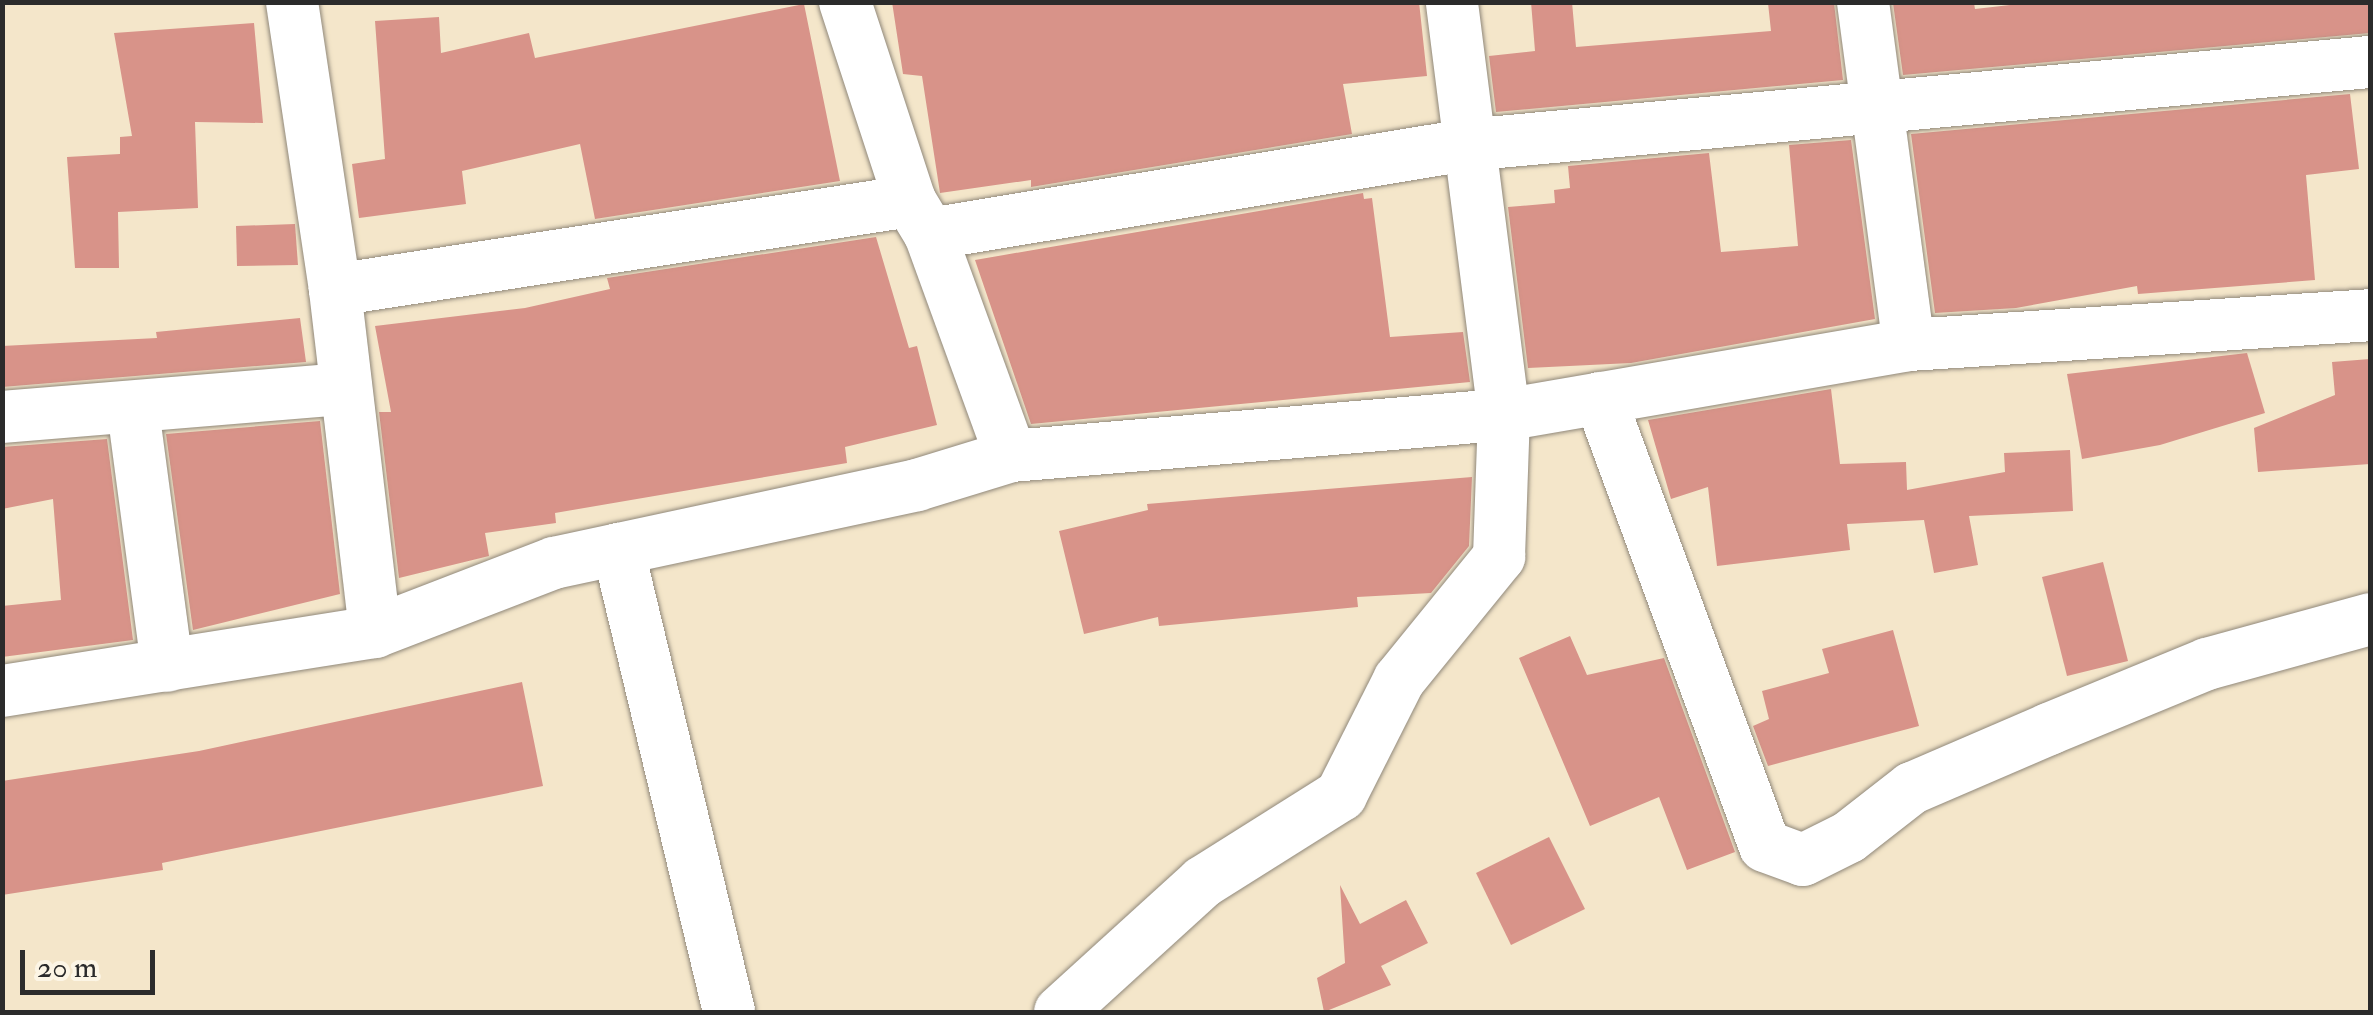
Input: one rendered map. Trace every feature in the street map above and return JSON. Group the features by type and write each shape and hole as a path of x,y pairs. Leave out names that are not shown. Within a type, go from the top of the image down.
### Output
{"street":[{"path":"292,2 335,290 375,632"},
{"path":"846,2 920,217 1011,456"},
{"path":"1060,1012 1203,882 1341,795 1399,680 1499,557 1504,415 1466,144 1452,2"},
{"path":"1863,2 1909,345"},
{"path":"335,290 1466,144 1875,112 2370,62"},
{"path":"2,691 375,632 554,563 917,485 1011,456 1504,415 1909,345 2370,315"},
{"path":"2,417 133,410 346,389"},
{"path":"1600,398 1765,846 1803,860 1849,837 1912,788 2049,729 2207,664 2370,619"},
{"path":"133,410 168,666"},
{"path":"618,550 727,1011"}],"building":[{"path":"892,2 1419,2 1427,76 1343,84 1352,134 1031,187 1031,180 940,193 922,76 903,74"},
{"path":"1531,2 1572,2 1576,47 1771,31 1768,3 1834,3 1843,80 1496,112 1489,56 1535,51"},
{"path":"2036,2 2370,2 2370,33 1903,75 1893,3 1974,3 1975,9"},
{"path":"804,4 840,181 595,219 580,144 462,171 466,204 359,218 352,164 385,159 375,21 439,17 441,53 529,33 535,58"},
{"path":"254,23 263,123 195,122 198,208 118,212 119,268 75,268 67,157 120,154 120,137 132,136 114,33"},
{"path":"2350,94 2359,169 2306,175 2315,280 2138,294 2137,286 2016,308 1935,313 1911,134"},
{"path":"1851,140 1875,319 1631,363 1528,368 1508,207 1555,203 1554,190 1570,188 1568,166 1709,153 1721,252 1798,246 1789,145"},
{"path":"1363,193 1364,199 1372,198 1390,337 1463,332 1470,382 1031,424 975,260"},
{"path":"295,224 298,265 237,266 236,226"},
{"path":"876,237 909,348 917,346 937,425 845,447 847,463 555,513 556,523 485,533 489,556 399,578 379,412 391,412 375,326 525,308 610,289 607,278"},
{"path":"300,318 306,362 2,387 2,346 157,338 156,332"},
{"path":"2247,353 2265,413 2160,445 2082,459 2067,374"},
{"path":"2370,359 2370,464 2258,472 2254,428 2335,395 2332,362"},
{"path":"1831,389 1840,464 1906,462 1907,490 2005,472 2004,453 2070,450 2073,511 1969,516 1978,565 1934,573 1924,520 1847,524 1850,550 1717,566 1708,487 1671,499 1648,420"},
{"path":"320,421 340,594 193,630 166,434"},
{"path":"107,439 133,640 2,657 2,606 61,600 53,499 2,509 2,447"},
{"path":"1472,477 1469,546 1431,593 1357,597 1358,607 1159,626 1158,617 1084,634 1059,531 1148,510 1147,504"},
{"path":"2103,562 2128,661 2067,676 2042,577"},
{"path":"1893,630 1919,726 1768,766 1753,726 1769,719 1762,691 1829,673 1822,649"},
{"path":"1570,636 1587,675 1664,658 1735,852 1687,870 1659,797 1590,826 1519,658"},
{"path":"522,682 543,786 162,863 163,870 2,895 2,781 199,751"},
{"path":"1549,837 1585,909 1511,945 1476,873"},
{"path":"1340,885 1360,924 1406,900 1428,943 1381,966 1391,985 1324,1012 1317,978 1345,963"}]}
